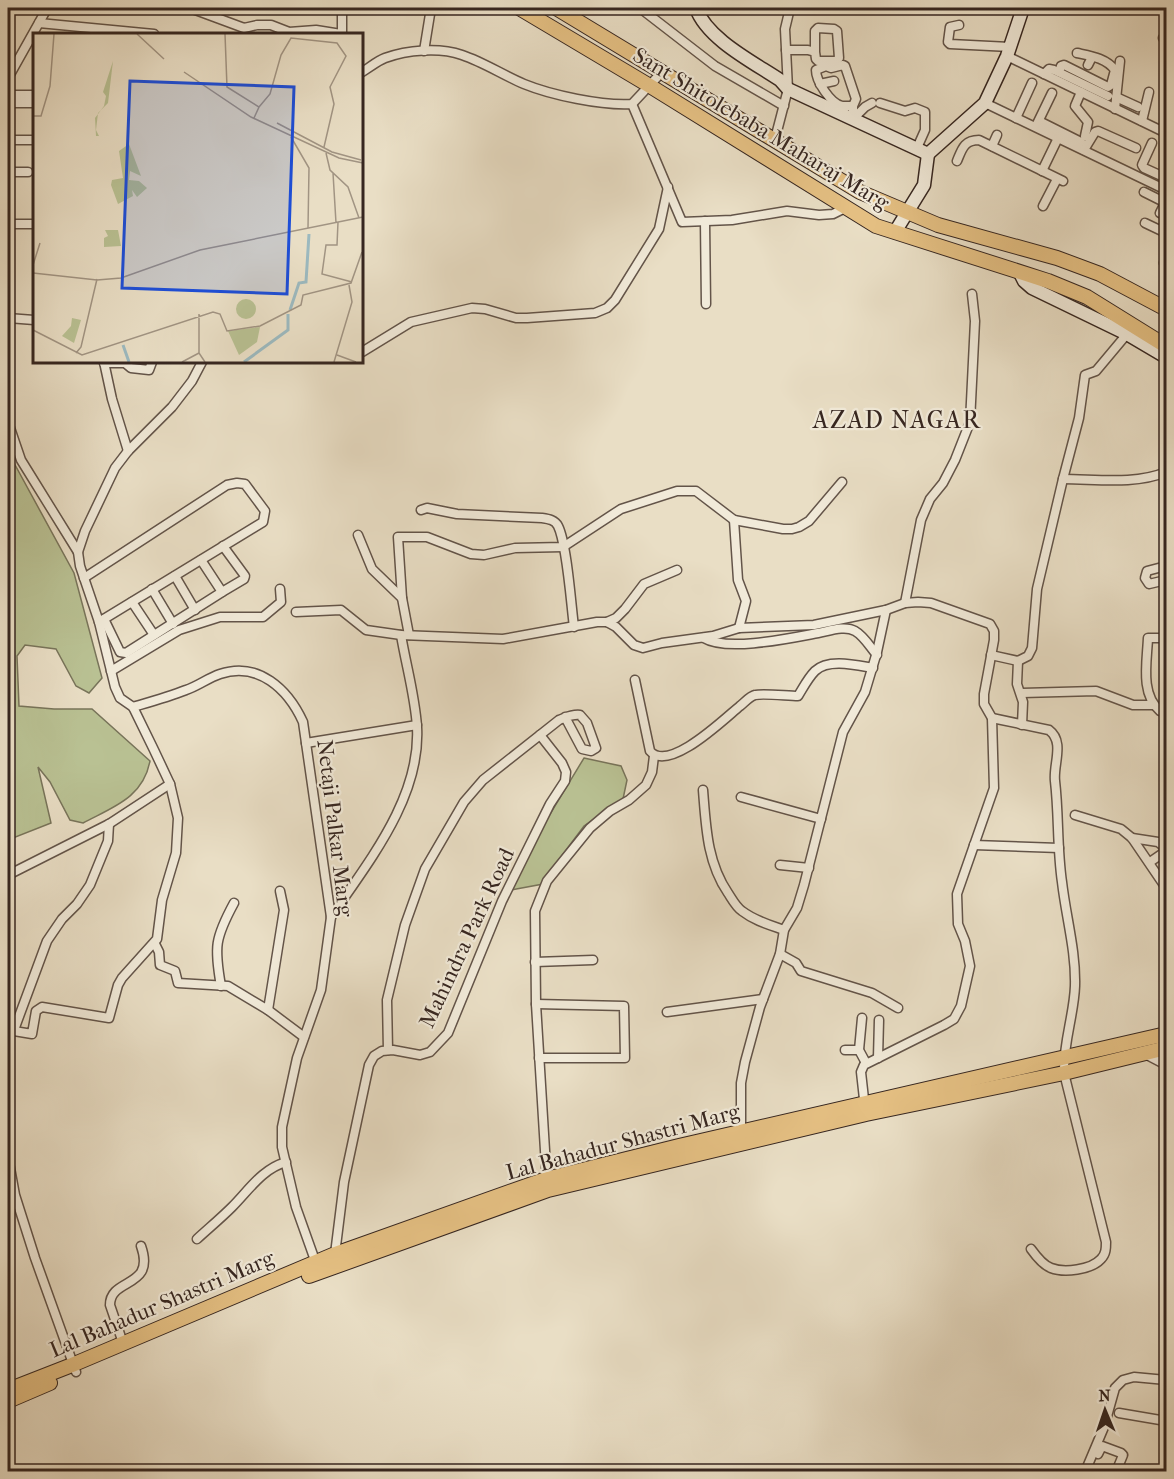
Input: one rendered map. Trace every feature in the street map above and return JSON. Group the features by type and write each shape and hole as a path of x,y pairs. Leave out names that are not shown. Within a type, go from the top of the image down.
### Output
{"main road":[{"name":"Sant Shitolebaba Maharaj Marg","path":"519,8 876,226 1048,281 1087,297 1167,346"},
{"name":"Sant Shitolebaba Maharaj Marg","path":"556,8 860,192 930,222 1057,258 1100,274 1167,309"},
{"path":"696,8 712,33 780,80 788,89 923,151"},
{"path":"923,151 952,131 985,103 1009,51 1023,8"},
{"path":"895,232 924,185 923,151"},
{"path":"923,242 930,222"},
{"path":"1020,273 1024,281 1032,288 1126,334 1167,357"},
{"name":"Lal Bahadur Shastri Marg","path":"1064,1066 1167,1034"},
{"name":"Lal Bahadur Shastri Marg","path":"8,1401 123,1343 318,1267 547,1184 866,1109 1064,1066 1167,1047"},
{"name":"Lal Bahadur Shastri Marg","path":"8,1390 74,1369 318,1267 335,1254 434,1225"}],"street":[{"path":"35,33 45,8"},
{"path":"190,8 243,31 257,25 271,25 289,32 316,30 335,33"},
{"path":"341,33 342,8"},
{"path":"424,51 431,8"},
{"path":"640,8 715,66 784,106"},
{"path":"775,139 788,89 785,29 790,8"},
{"path":"39,23 144,33"},
{"path":"959,25 950,27 948,42 950,44 1009,51 1044,74 1167,133"},
{"path":"818,28 834,28 837,31 839,58 836,61 818,61 814,52 815,31 818,28"},
{"path":"8,78 31,45"},
{"path":"786,50 814,52"},
{"path":"363,71 383,59 400,54 444,51 459,54 526,85 580,99 618,105 632,104 662,72"},
{"path":"1059,72 1061,66 1064,65 1108,87 1111,85 1115,70 1113,66 1102,60 1090,61 1077,53"},
{"path":"1115,109 1112,96 1120,61"},
{"path":"852,119 856,99 845,66 831,68 826,66 816,70 820,84 839,105 853,106"},
{"path":"1044,74 1048,69 1059,72 1138,107"},
{"path":"820,84 834,81"},
{"path":"1016,118 1032,83"},
{"path":"1081,92 1075,106 1088,123 1084,142"},
{"path":"1142,121 1149,92"},
{"path":"1037,124 1052,93"},
{"path":"8,95 33,95"},
{"path":"8,103 33,103"},
{"path":"852,119 865,107 876,103 905,111 915,108 925,112 926,130 923,151"},
{"path":"985,103 1016,118 1084,142 1166,189"},
{"path":"632,104 682,222 732,220 787,211 819,215 834,214 847,207"},
{"path":"1037,124 1058,138 1084,142"},
{"path":"952,131 962,144"},
{"path":"1084,142 1098,131 1136,148"},
{"path":"992,146 997,135"},
{"path":"1042,171 1058,138"},
{"path":"8,140 33,140"},
{"path":"957,157 962,144 971,140 979,140 1060,180 1043,206"},
{"path":"1152,143 1142,165 1164,176 1166,166"},
{"path":"8,172 27,172"},
{"path":"363,351 411,322 472,308 485,309 516,318 527,318 595,313 607,308 615,300 659,229 668,187"},
{"path":"1144,192 1166,202 1160,213"},
{"path":"705,221 706,304"},
{"path":"1145,223 1167,233"},
{"path":"8,224 33,224"},
{"path":"1167,254 1164,263 1167,267"},
{"path":"905,603 921,520 930,500 943,483 951,467 970,422 975,321 972,294"},
{"path":"8,318 33,320"},
{"path":"991,655 1018,661 1028,656 1032,648 1037,589 1079,418 1085,375 1096,371 1126,334"},
{"path":"104,363 112,399 128,451"},
{"path":"125,363 131,368 149,370 152,363"},
{"path":"78,552 85,531 116,468 128,451 172,407 192,381 201,363"},
{"path":"8,422 21,460 78,552 84,579 101,621 111,670 120,698 132,707 170,784 178,818 176,853 162,900 157,939 122,978 109,1018 42,1007 36,1011 32,1034 11,1030 47,941 90,885 108,841 109,824"},
{"path":"1063,479 1137,479 1167,472"},
{"path":"331,917 375,851 396,814 410,777 416,751 417,725 405,635 398,537 427,537 471,554 484,555 515,548 563,547 621,509 677,491 696,491 734,520 783,529 800,527 809,521 842,482"},
{"path":"84,579 227,485 245,484 265,511 263,522 101,621"},
{"path":"421,510 427,508 457,514 550,519 557,524 563,547 574,627"},
{"path":"734,520 738,580 746,601 739,628"},
{"path":"358,535 372,569 402,598"},
{"path":"101,621 123,653 126,653 244,579 245,576 223,546"},
{"path":"201,560 222,592"},
{"path":"1167,566 1147,571 1145,578 1149,584 1167,580"},
{"path":"296,612 340,610 366,630 405,635 503,639 607,622 616,618 625,609 644,584 677,570"},
{"path":"175,576 195,610"},
{"path":"152,589 173,624"},
{"path":"111,670 179,630 220,617 263,617 281,602 280,589"},
{"path":"132,602 154,635"},
{"path":"607,622 638,647 704,638 739,628 814,626 886,610 905,603 931,603 990,624 994,631 984,704 992,718 994,788 957,894 958,924 965,941 970,966 962,1006 954,1019 866,1063 861,1072 866,1109"},
{"path":"741,1138 741,1083 763,999 780,954 784,930 797,908 809,868 843,732 865,692 873,668 886,610"},
{"path":"704,638 711,642 729,644 798,637 845,628 854,630 866,640 877,655"},
{"path":"1167,638 1148,638 1146,671 1149,698 1160,711 1167,711"},
{"path":"1018,661 1017,684 1022,693 1022,725"},
{"path":"635,680 650,751 654,756 660,757 678,753 692,745 756,695 798,696 816,670 826,666 841,664 873,668"},
{"name":"Netaji Palkar Marg","path":"132,707 188,689 220,674 249,670 265,678 289,696 303,722 331,917 321,990 297,1058 282,1127 282,1146 296,1207 318,1267"},
{"path":"1022,693 1096,691 1133,705 1153,705"},
{"path":"335,1254 344,1182 369,1065 374,1056 388,1050 387,1000 405,925 425,869 465,802 483,780 565,717 580,714 587,723 596,748 591,752 582,748 565,717"},
{"path":"992,718 1049,730 1055,735 1058,746 1055,777 1059,810 1061,881 1075,969 1075,989 1064,1066 1106,1242 1105,1253 1094,1265 1068,1270 1052,1269 1030,1249"},
{"path":"306,743 417,725"},
{"name":"Mahindra Park Road","path":"388,1050 420,1055 430,1052 448,1033 502,901 550,804 565,781 566,772 562,763 540,735"},
{"path":"547,1184 536,1004 536,910 547,881 590,828 646,785 652,772 654,756"},
{"path":"8,875 109,824 170,784"},
{"path":"703,790 711,859 719,879 740,909 756,920 784,930"},
{"path":"741,797 821,819"},
{"path":"1075,814 1121,829 1132,838 1166,885"},
{"path":"1132,838 1158,842 1167,849 1150,862"},
{"path":"974,845 1059,848"},
{"path":"780,865 809,868"},
{"path":"268,1010 284,910 280,891"},
{"path":"221,986 216,956 220,929 234,903"},
{"path":"154,944 159,952 159,965 176,971 178,983 228,986 268,1010 304,1037"},
{"path":"780,954 796,963 801,971 872,993 898,1008"},
{"path":"535,962 593,960"},
{"path":"667,1012 763,999"},
{"path":"536,1004 624,1006 625,1058 539,1058"},
{"path":"862,1018 859,1050 866,1063"},
{"path":"878,1058 879,1020"},
{"path":"845,1050 859,1050"},
{"path":"1144,1053 1167,1065"},
{"path":"8,1157 15,1195 74,1369"},
{"path":"197,1239 224,1215 262,1175 273,1166 286,1162"},
{"path":"123,1343 110,1305 110,1298 121,1287 136,1280 145,1259 141,1246"},
{"path":"1085,1472 1104,1427 1115,1388 1123,1380 1134,1377 1167,1380"},
{"path":"1119,1413 1167,1421"},
{"path":"1091,1472 1101,1447 1104,1446 1122,1454 1116,1472"}],"green space":[{"path":"8,452 74,573 102,678 89,693 76,686 56,649 25,645 17,656 19,706 92,709 150,761 141,784 134,793 116,806 83,823 70,820 50,782 38,767 51,823 8,840"},
{"path":"584,758 621,766 627,780 623,799 584,826 545,878 543,884 511,890 544,824"}],"district":[{"name":"AZAD NAGAR","path":"897,420"}]}
